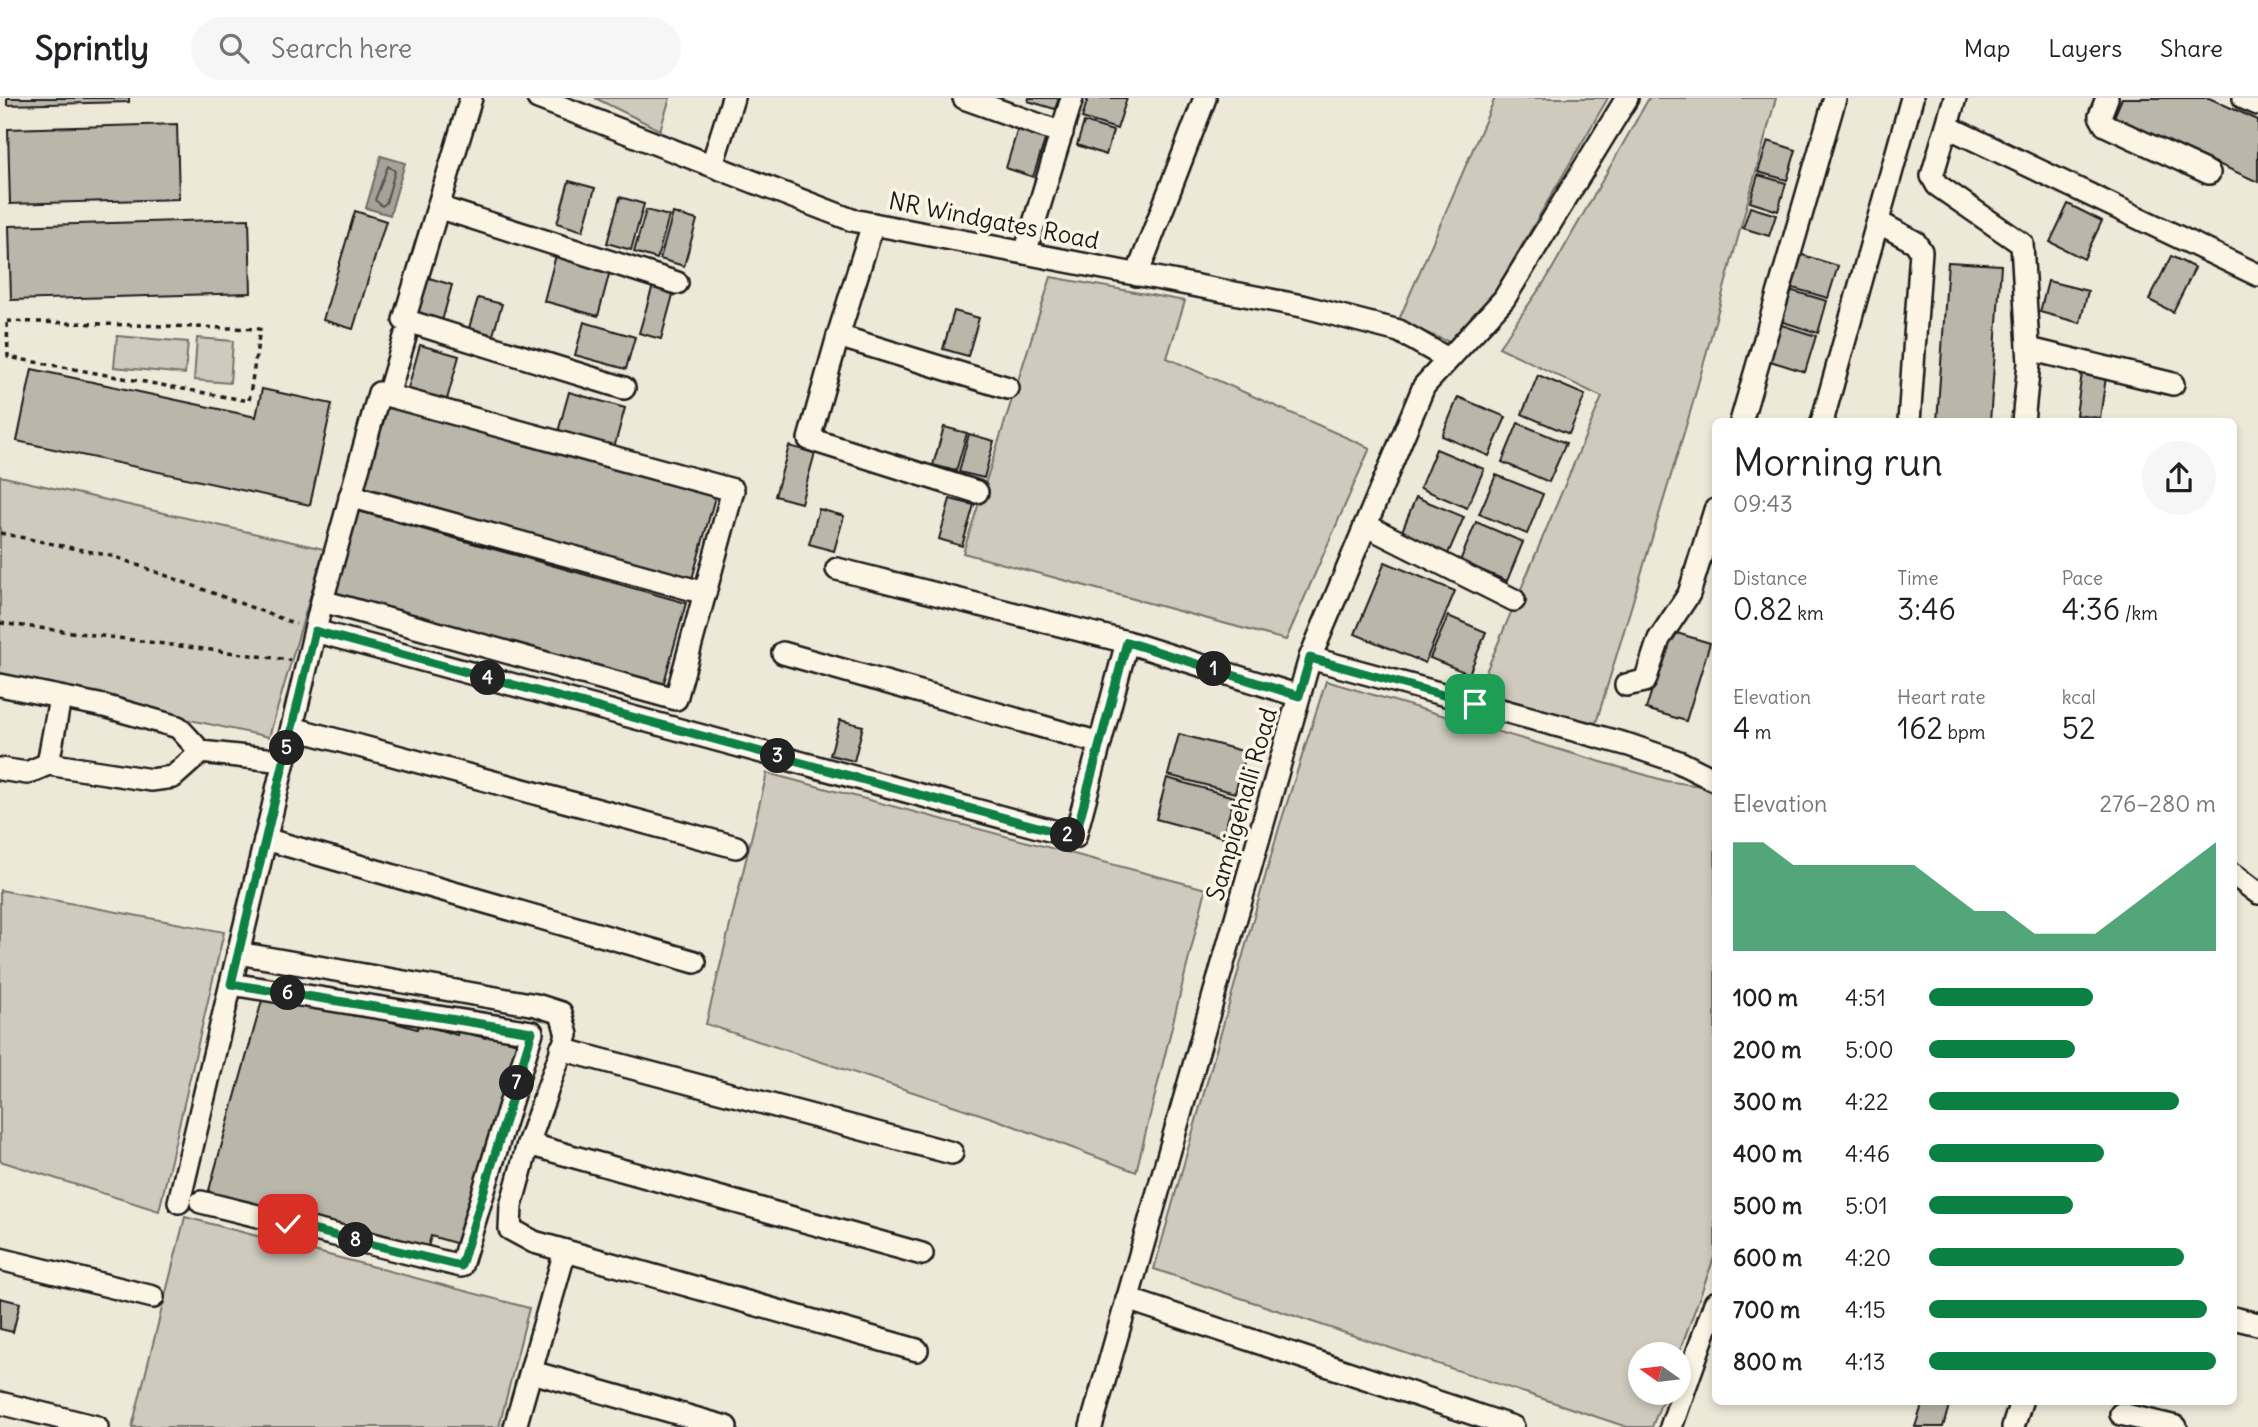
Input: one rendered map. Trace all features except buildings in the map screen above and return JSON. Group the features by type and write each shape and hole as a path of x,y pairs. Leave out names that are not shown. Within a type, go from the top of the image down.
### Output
{"street":[{"path":"471,98 404,320 624,388"},
{"name":"NR Windgates Road","path":"538,98 852,220 1302,306 1399,331 1448,359"},
{"path":"712,165 733,98"},
{"path":"964,98 1062,133"},
{"path":"1026,253 1072,98"},
{"path":"1138,275 1205,98"},
{"name":"Sampigehalli Road","path":"1091,1427 1310,658 1424,386 1504,299 1626,98"},
{"path":"1742,418 1835,98"},
{"path":"1823,418 1912,98"},
{"path":"1955,98 1933,170 1933,181 2022,244 2029,349 2023,418"},
{"path":"2107,98 2100,116 2105,125 2209,173"},
{"path":"2244,98 2258,104"},
{"path":"1948,127 2258,275"},
{"path":"438,207 677,283"},
{"path":"1878,222 1915,242 1921,251 1909,418"},
{"path":"873,224 809,439 976,492"},
{"path":"838,336 1008,388"},
{"path":"388,395 405,337"},
{"path":"2029,349 2173,384"},
{"path":"178,1202 322,601 379,393 733,490 676,699 322,601"},
{"path":"350,496 705,593"},
{"path":"1626,685 1644,681 1648,675 1659,639 1689,594 1712,520"},
{"path":"1365,525 1514,600"},
{"path":"838,569 1127,642 1299,696"},
{"path":"315,631 1075,837 1127,642"},
{"path":"783,653 1100,743"},
{"path":"1310,658 1629,745 1679,762 1712,778"},
{"path":"0,685 124,711 178,727 201,752 284,761"},
{"path":"48,764 60,698"},
{"path":"292,728 736,846"},
{"path":"0,769 27,773 48,764 151,780 173,776 201,752"},
{"path":"265,839 695,962"},
{"path":"2237,877 2258,893"},
{"path":"238,953 536,1004 561,1013 567,1035 528,1144 510,1206 510,1229 534,1242 917,1350"},
{"path":"201,1202 461,1266 532,1032 231,984"},
{"path":"561,1049 953,1153"},
{"path":"528,1144 922,1254"},
{"path":"515,1427 565,1251"},
{"path":"0,1259 153,1297"},
{"path":"1127,1299 1513,1427"},
{"path":"1671,1427 1712,1311"},
{"path":"2237,1319 2258,1324"},
{"path":"532,1372 726,1427"},
{"path":"0,1403 97,1427"},
{"path":"2013,1427 2020,1405"},
{"path":"2121,1414 2176,1427"}],"path":[{"path":"7,321 260,329 249,401 8,357 7,321"},
{"path":"0,533 116,556 315,631"},
{"path":"0,623 307,662"}],"shaded area":[{"path":"595,98 670,98 660,130"},
{"path":"1495,98 1608,98 1496,290 1452,343 1398,322"},
{"path":"1649,98 1776,98 1692,406 1596,723 1477,693 1602,397 1499,347 1547,278"},
{"path":"1051,277 1185,301 1167,358 1370,448 1286,640 963,553"},
{"path":"117,336 188,342 185,374 114,367"},
{"path":"197,338 233,341 230,383 194,380"},
{"path":"0,476 324,549 269,737 0,679"},
{"path":"1326,681 1666,781 1712,788 1712,1263 1683,1342 1628,1342 1628,1405 1660,1405 1652,1427 1627,1427 1154,1269 1279,828"},
{"path":"767,773 1206,889 1136,1172 995,1119 706,1024"},
{"path":"0,890 224,932 159,1211 0,1161"},
{"path":"185,1217 529,1308 499,1427 132,1427"}],"water":[{"path":"381,156 405,163 390,215 366,208"}],"route":[{"path":"288,1224 461,1266 532,1032 231,984 315,631 1075,837 1127,642 1299,696 1310,658 1475,704"}]}
